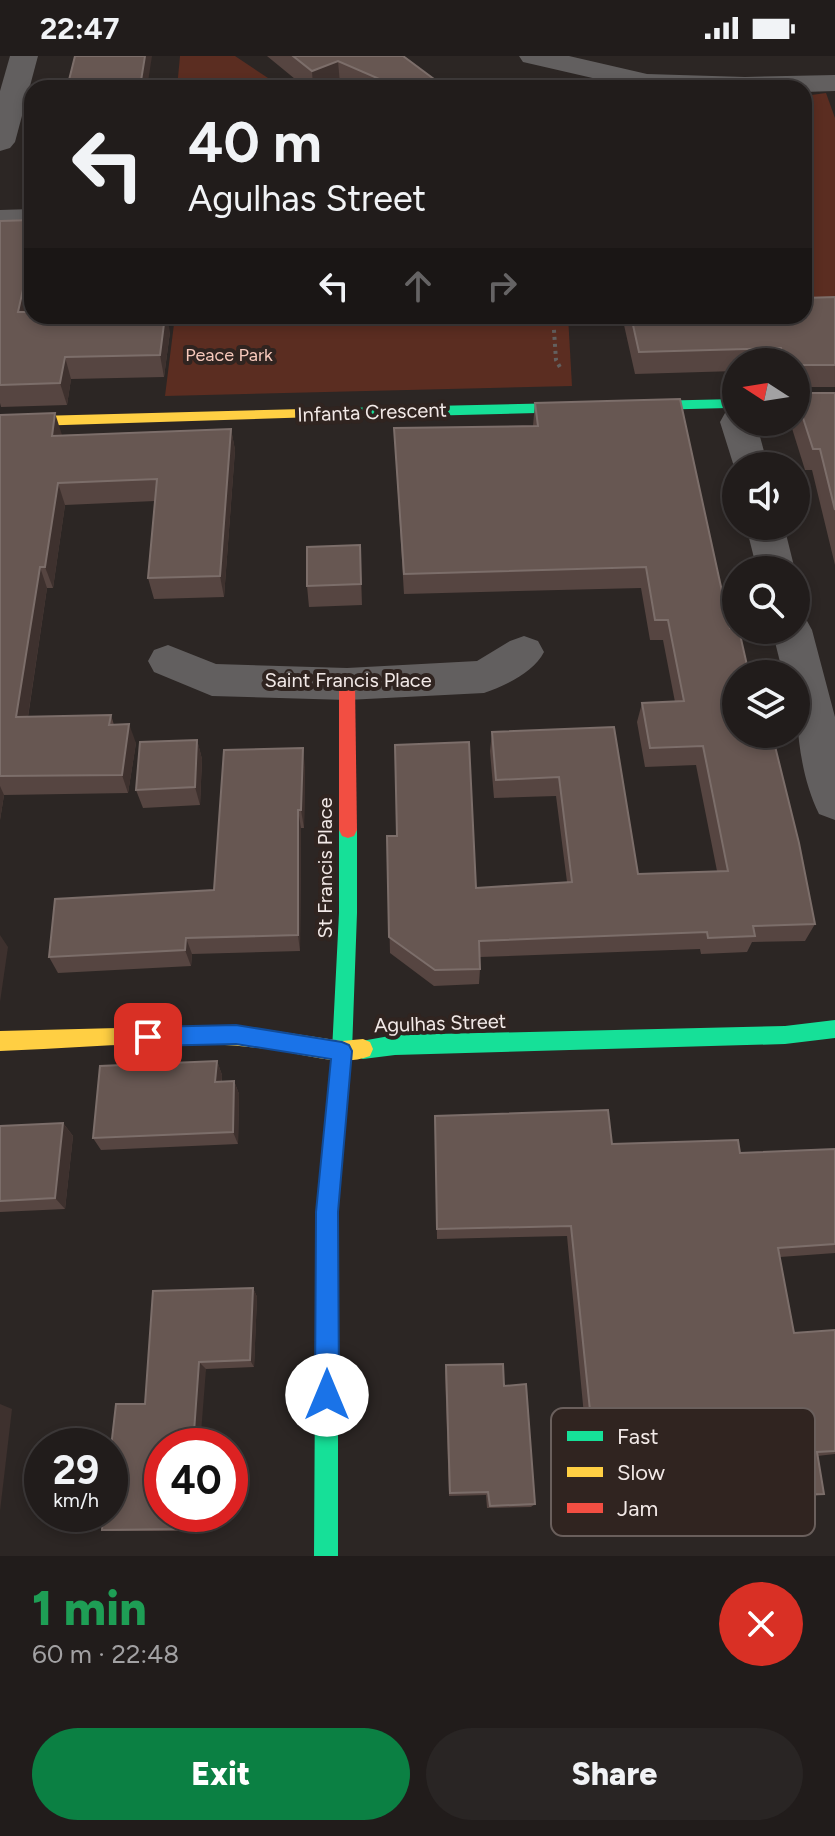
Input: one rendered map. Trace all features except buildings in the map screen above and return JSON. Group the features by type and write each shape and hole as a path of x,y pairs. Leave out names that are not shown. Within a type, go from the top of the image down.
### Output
{"street":[{"path":"0,142 24,56"},
{"path":"533,56 638,80"},
{"path":"812,83 835,83"},
{"path":"0,219 24,218"},
{"name":"Infanta Crescent","path":"0,422 576,406 722,410"},
{"path":"799,644 821,687 835,801"},
{"name":"Saint Francis Place","path":"168,661 212,680 347,684 484,677 524,652"},
{"name":"St Francis Place","path":"326,1556 327,1212 342,1051 348,913 347,684"},
{"name":"Agulhas Street","path":"0,1041 236,1034 342,1051 395,1045 785,1035 835,1029"}],"path":[{"path":"554,324 556,360 572,386 576,406"}],"green space":[{"path":"180,56 235,56 271,80 178,80"},
{"path":"826,93 835,118 835,298 812,299 812,95"},
{"name":"Peace Park","path":"174,324 568,324 572,386 165,396"}],"traffic: fast":[{"path":"342,413 722,403"},
{"path":"326,1556 327,1212 342,1051 348,830"},
{"path":"363,1049 395,1045 785,1035 835,1029"}],"traffic: slow":[{"path":"0,422 342,413"},
{"path":"0,1041 236,1034 342,1051 363,1049"}],"traffic: jam":[{"path":"347,684 348,830"}],"route":[{"path":"148,1037 236,1034 342,1051 327,1212 327,1395"}]}
